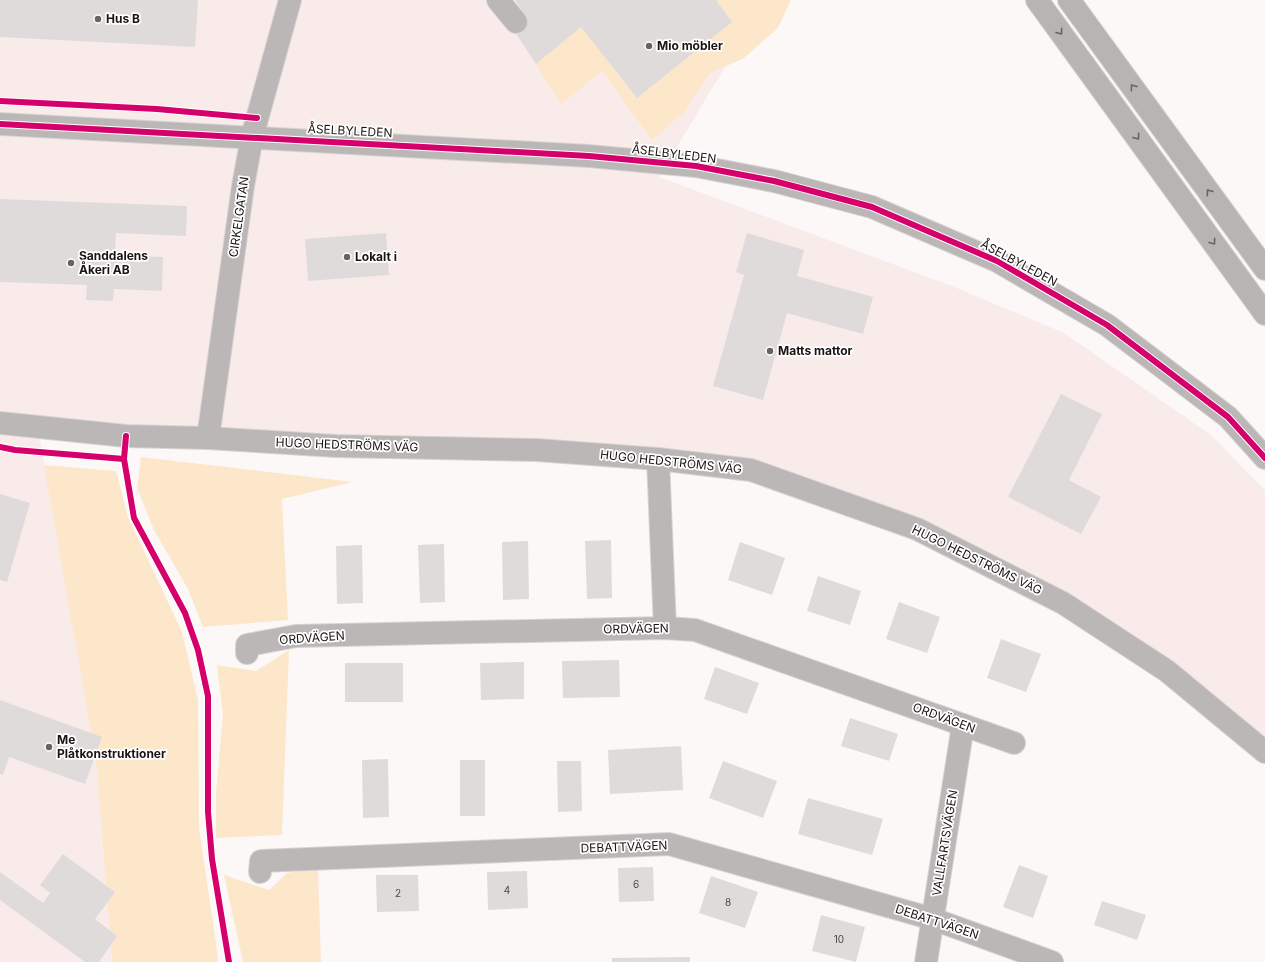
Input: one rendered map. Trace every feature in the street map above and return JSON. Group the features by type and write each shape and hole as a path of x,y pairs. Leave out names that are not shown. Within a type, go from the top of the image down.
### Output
{"highway":[{"path":"1037,0 1265,314"},
{"path":"1069,0 1265,269"}],"street":[{"name":"CIRKELGATAN","path":"208,438 242,186 252,137 290,0"},
{"path":"498,0 516,22"},
{"name":"ÅSELBYLEDEN","path":"0,124 589,156 696,166 774,181 872,207 997,261 1107,324 1228,417 1265,458"},
{"name":"HUGO HEDSTRÖMS VÄG","path":"0,423 126,436 208,438 336,446 536,450 658,459 751,470 917,529 1063,603 1167,671 1265,752"},
{"path":"658,459 665,628"},
{"name":"ORDVÄGEN","path":"247,653 247,645 296,636 665,628 695,630 1014,743"},
{"name":"VALLFARTSVÄGEN","path":"926,962 963,725"},
{"name":"DEBATTVÄGEN","path":"260,872 261,861 669,844 933,919 1052,962"}],"shaded area":[{"path":"0,0 765,0 659,177 952,286 1064,333 1211,435 1265,490 1265,752 1063,603 751,470 38,428 96,755 112,962 0,962"},
{"path":"716,0 791,0 778,28 744,58 709,74 684,112 652,140 602,71 561,104 536,64 581,27 637,98 732,22"},
{"path":"141,457 353,482 282,499 288,620 203,627 188,589 154,530 137,488"},
{"path":"44,465 116,471 128,517 182,632 198,700 199,828 218,962 112,962 96,759"},
{"path":"289,650 282,835 216,838 216,792 223,715 217,665 256,671"},
{"path":"318,868 321,962 243,962 224,875 269,890 287,873"}],"building":[{"name":"Hus B","path":"0,0 198,0 195,47 0,37"},
{"name":"Mio möbler","path":"515,0 716,0 732,22 637,98 581,27 536,64 511,26 525,15"},
{"path":"0,199 187,206 186,236 116,233 115,255 163,257 162,291 114,289 113,301 86,300 87,285 0,282"},
{"name":"Lokalt i","path":"386,233 389,275 308,281 305,239"},
{"path":"747,233 804,250 797,276 873,297 863,334 787,313 763,400 713,386 744,275 736,272"},
{"path":"1061,394 1102,414 1069,480 1101,497 1081,534 1008,497"},
{"path":"0,494 30,503 7,582 0,580"},
{"path":"611,540 612,598 587,599 585,541"},
{"path":"528,541 529,599 503,600 502,542"},
{"path":"740,542 785,558 772,595 728,580"},
{"path":"444,544 445,602 420,603 418,545"},
{"path":"362,545 363,603 337,604 336,546"},
{"path":"818,576 861,591 850,625 807,611"},
{"path":"899,602 940,617 927,653 886,639"},
{"path":"1001,639 1041,654 1026,692 987,678"},
{"path":"619,660 620,697 563,698 562,661"},
{"path":"524,662 524,699 481,700 480,663"},
{"path":"345,663 403,663 403,702 345,702"},
{"path":"715,667 759,683 747,714 704,699"},
{"name":"Me Plåtkonstruktioner","path":"0,700 102,737 85,784 9,757 3,775 0,774"},
{"path":"850,718 898,734 889,761 841,746"},
{"path":"681,746 683,790 610,794 608,750"},
{"path":"388,759 389,817 363,818 362,760"},
{"path":"460,760 485,760 485,816 460,816"},
{"path":"557,761 581,761 582,811 558,812"},
{"path":"723,761 777,781 763,818 709,798"},
{"path":"808,798 883,819 872,855 798,834"},
{"path":"63,854 115,892 95,919 117,936 99,962 85,962 0,900 0,872 43,903 50,893 40,885"},
{"path":"1019,865 1048,876 1033,918 1003,907"},
{"path":"653,867 654,901 619,902 618,868"},
{"path":"527,871 528,908 488,910 487,872"},
{"path":"376,875 418,875 419,911 377,912"},
{"path":"711,876 758,892 745,928 699,913"},
{"path":"1102,901 1146,915 1137,940 1094,925"},
{"path":"821,915 865,927 856,962 812,951"},
{"path":"690,957 690,962 612,962 612,958"}],"cycle path":[{"path":"0,101 157,109 257,118"},
{"path":"0,124 589,156 696,166 774,181 872,207 997,261 1107,325 1228,417 1265,458"},
{"path":"126,436 124,459 134,518 185,613 198,650 208,696 208,812 212,859 229,962"},
{"path":"0,447 15,450 124,459"}],"place":[{"name":"Hus B","path":"98,19"},
{"name":"Mio möbler","path":"649,46"},
{"name":"Lokalt i","path":"347,257"},
{"name":"Sanddalens Åkeri AB","path":"71,263"},
{"name":"Matts mattor","path":"770,351"},
{"name":"Me Plåtkonstruktioner","path":"49,747"}]}
